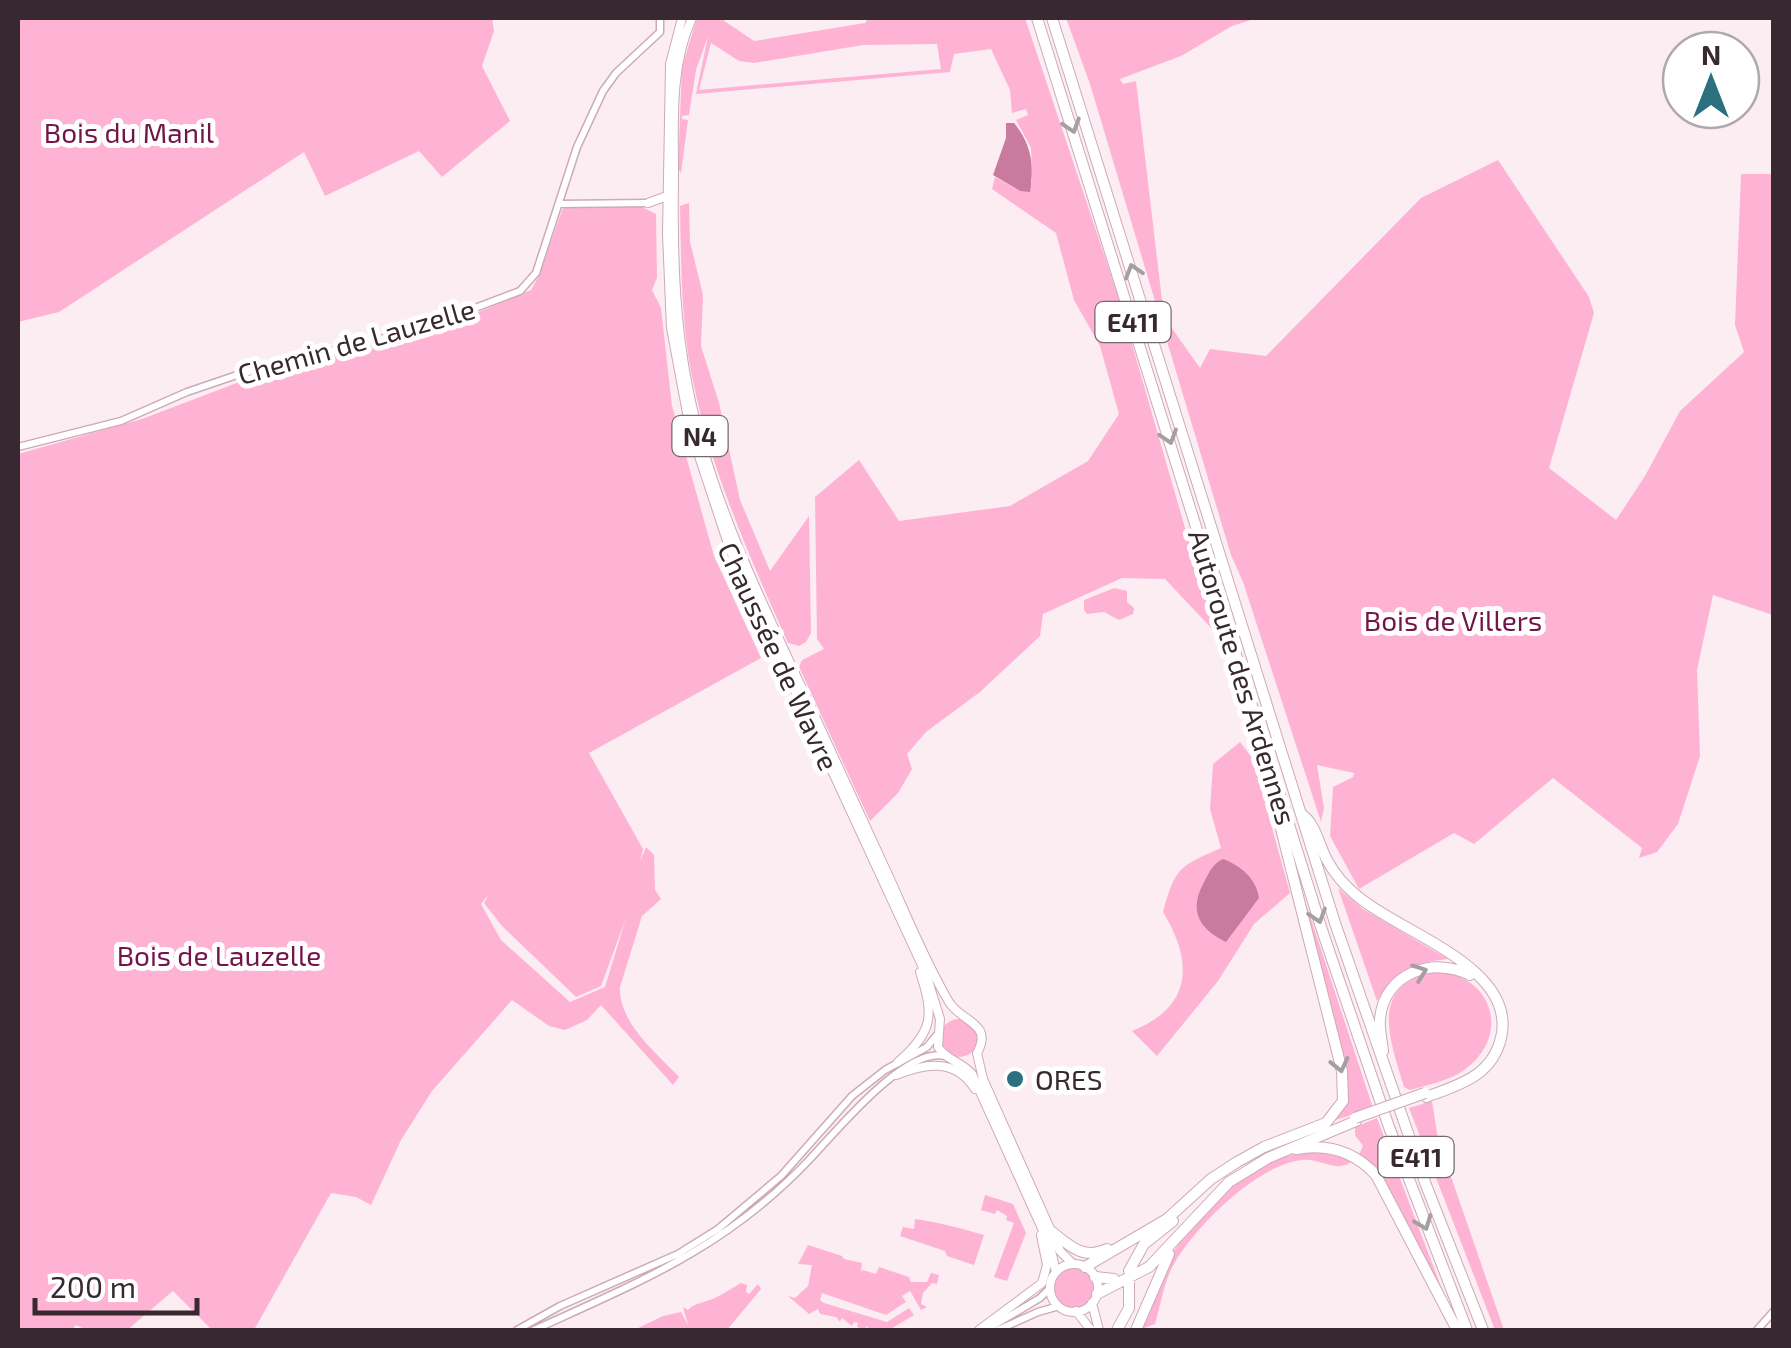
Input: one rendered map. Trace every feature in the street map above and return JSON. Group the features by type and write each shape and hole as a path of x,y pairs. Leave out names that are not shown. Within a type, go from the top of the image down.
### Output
{"highway":[{"name":"Autoroute des Ardennes","path":"1037,18 1278,790 1388,1127 1468,1330"},
{"name":"Autoroute des Ardennes","path":"1052,18 1379,1055 1483,1330"},
{"path":"1079,1265 1096,1263 1167,1219 1211,1180 1264,1147 1326,1123 1343,1101 1342,1071 1272,794 1278,790"},
{"path":"1094,1298 1105,1287 1139,1275 1222,1188 1254,1166 1355,1120 1468,1082 1492,1060 1503,1029 1493,989 1475,971 1352,892 1327,862 1309,818 1300,814"},
{"path":"1379,1055 1384,1050 1380,1029 1382,1006 1401,979 1421,968 1442,966 1461,970 1478,980 1490,996 1496,1014 1494,1044 1471,1074 1426,1095"},
{"path":"1117,1330 1130,1308 1129,1277 1144,1244 1217,1181 1240,1167 1355,1120"},
{"path":"1254,1166 1312,1146 1342,1151 1367,1165 1382,1183 1456,1330"},
{"path":"1095,1277 1104,1280 1126,1276 1153,1258 1212,1188 1240,1167"},
{"path":"1172,1221 1211,1180"},
{"path":"1136,1330 1164,1262 1192,1221"},
{"path":"1048,1230 1071,1249 1088,1254 1118,1246"},
{"path":"1128,1330 1145,1314"}],"main road":[{"name":"Chemin de Lauzelle","path":"18,447 111,424 240,374 417,330 520,292 536,272 578,147 603,91 616,73 660,32 660,18"},
{"name":"N4","path":"666,210 670,64 682,18"},
{"name":"Chaussée de Wavre","path":"692,18 679,59 674,130 674,272 684,363 698,428 720,502 920,942 948,1000 982,1032 977,1053 983,1080 1048,1230"},
{"path":"560,204 648,203 666,196"},
{"path":"648,203 666,210"},
{"name":"Chaussée de Wavre","path":"666,210 679,378 694,448 715,513 910,939 936,1000 940,1025"},
{"path":"517,1330 560,1306 678,1254 728,1222 772,1185 852,1096 921,1041 930,1016 910,939"},
{"path":"898,1062 926,1048 940,1025 954,1016 962,1016"},
{"path":"936,1036 945,1056"},
{"path":"534,1330 684,1260 720,1238 770,1198 850,1112 896,1075 930,1056 958,1061 977,1053"},
{"name":"N4","path":"958,1061 972,1074 980,1097 1064,1256 1095,1277"},
{"path":"896,1075 918,1066 945,1066 967,1079 980,1097"},
{"path":"770,1198 772,1185"},
{"path":"983,1330 1042,1282 1048,1264 1048,1230"},
{"name":"N4","path":"1048,1230 1056,1272"},
{"path":"983,1330 1040,1298 1050,1288 1056,1272 1079,1265"},
{"path":"1095,1277 1099,1330"},
{"path":"1050,1288 1059,1306"},
{"path":"1076,1312 1094,1298"},
{"path":"998,1330 1059,1306 1076,1312 1091,1330"},
{"path":"1757,1330 1774,1312"}],"green space":[{"name":"Bois du Manil","path":"18,18 492,18 494,31 482,66 510,121 442,177 419,151 325,196 304,152 59,312 18,322"},
{"path":"697,18 724,18 754,41 865,23 869,18 1025,18 1119,299 1215,632 1165,579 1122,578 1043,614 1040,636 980,692 926,732 907,754 912,769 898,793 870,821 799,667 802,660 824,649 817,639 815,497 859,460 899,521 1010,506 1088,461 1119,414 1100,346 1074,300 1056,233 992,189 995,177 1020,191 1032,182 1031,148 1016,120 1028,115 1026,109 1012,113 1010,90 991,49 954,54 950,72 696,94 708,36 696,70 689,115 682,116 688,120 681,173 678,168 682,67","holes":["711,43 739,61 754,63 863,45 937,44 941,69 699,90"]},
{"name":"Bois de Villers","path":"1066,18 1257,18 1232,26 1181,56 1120,79 1123,84 1136,81 1164,317 1200,368 1210,349 1266,356 1421,198 1498,160 1589,297 1594,313 1549,468 1616,520 1680,411 1744,352 1735,325 1741,174 1773,174 1773,615 1713,595 1697,670 1700,756 1678,824 1657,852 1639,858 1642,848 1553,778 1474,844 1454,833 1359,889 1330,836 1333,787 1354,773 1317,765 1324,808 1321,822 1231,555 1090,84"},
{"path":"689,203 690,242 703,295 701,346 719,403 740,500 770,571 809,516 811,633 799,646 788,643 743,539 696,397 686,341 682,283 680,206"},
{"name":"Bois de Lauzelle","path":"640,206 656,214 657,278 652,290 661,308 672,406 714,556 761,658 589,753 643,849 640,862 646,847 654,855 655,890 661,899 642,916 620,987 621,1000 640,1036 679,1077 673,1085 601,1005 587,1020 565,1030 549,1026 512,1000 432,1091 401,1140 371,1205 356,1197 331,1193 254,1330 212,1330 173,1291 127,1330 86,1330 76,1325 72,1330 18,1330 18,454 142,419 255,376 458,321 531,290 566,207","holes":["489,894 484,903 502,926 576,997 601,986 626,918 605,987 570,1002 501,940 481,904"]},
{"path":"1114,588 1127,591 1133,614 1119,620 1104,612 1087,614 1084,600"},
{"path":"1240,742 1253,759 1290,893 1254,924 1218,981 1157,1056 1132,1031 1167,1009 1182,982 1180,949 1163,912 1181,870 1221,848 1210,809 1213,764"},
{"path":"1294,867 1373,1108 1336,1120 1346,1103"},
{"path":"1338,888 1363,909 1448,959 1406,970 1377,1001"},
{"path":"1433,971 1454,974 1482,994 1489,1009 1488,1041 1479,1057 1463,1071 1410,1090 1404,1087 1393,1051 1389,1017 1399,990"},
{"path":"959,1019 972,1025 978,1038 972,1051 959,1057 946,1051 940,1038 946,1025"},
{"path":"1432,1101 1438,1139 1504,1330 1495,1330 1409,1108"},
{"path":"1377,1118 1448,1305 1383,1182 1358,1157 1363,1146 1355,1135 1355,1127"},
{"path":"1316,1150 1352,1161 1341,1166 1309,1160 1284,1164 1245,1187 1192,1238 1170,1272 1155,1324 1139,1330 1174,1251 1217,1198 1273,1162"},
{"path":"985,1195 1013,1204 1026,1233 1007,1281 994,1277 1014,1223 997,1210 995,1214 981,1210"},
{"path":"915,1219 984,1235 974,1265 900,1236 903,1227 914,1229"},
{"path":"808,1245 862,1263 861,1272 876,1274 879,1267 909,1277 911,1282 927,1282 931,1273 939,1275 937,1284 932,1283 923,1293 921,1304 927,1307 921,1310 910,1291 902,1296 906,1302 886,1315 822,1293 820,1300 824,1303 887,1322 909,1308 914,1315 889,1330 869,1330 867,1326 865,1330 857,1327 858,1323 852,1326 842,1318 840,1322 836,1317 820,1314 818,1309 809,1314 788,1296 795,1298 808,1286 812,1265 798,1264"},
{"path":"1074,1268 1088,1274 1094,1288 1088,1302 1074,1308 1060,1302 1054,1288 1060,1274"},
{"path":"741,1283 747,1285 749,1294 758,1284 761,1289 727,1330 634,1330 681,1312 688,1325 683,1307 688,1310"}],"shaded area":[{"path":"1006,123 1014,123 1028,147 1030,192 1020,191 993,175 1006,138"},
{"path":"1223,859 1247,874 1259,898 1226,942 1203,925 1197,911 1203,884 1213,866"}],"place":[{"name":"ORES","path":"1015,1079"}]}
